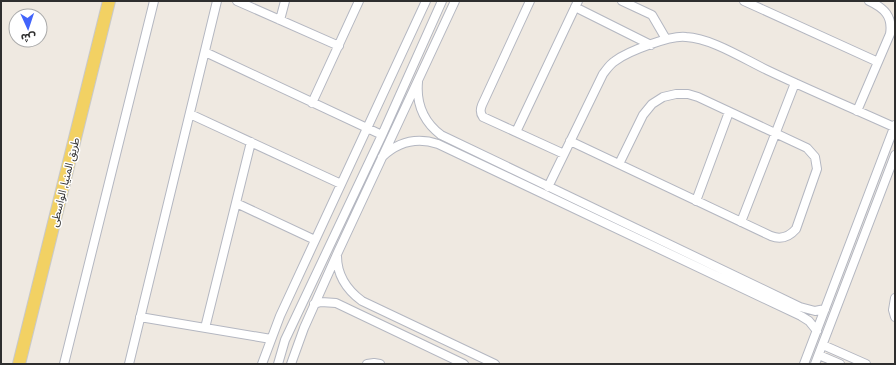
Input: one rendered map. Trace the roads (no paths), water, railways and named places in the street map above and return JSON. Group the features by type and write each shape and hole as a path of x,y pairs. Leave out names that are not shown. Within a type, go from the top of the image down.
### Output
{"main road":[{"name":"طريق المنيا, الواسطى","path":"20,364 109,1"}],"street":[{"path":"64,364 154,1"},
{"path":"129,364 217,1"},
{"path":"237,1 338,46"},
{"path":"280,20 285,1"},
{"path":"312,103 359,1"},
{"path":"262,364 271,339 315,240 426,1"},
{"path":"278,364 285,340 382,135 442,1"},
{"path":"291,364 314,304 455,1"},
{"path":"530,1 480,109 483,117 564,154"},
{"path":"622,1 652,15 666,39"},
{"path":"744,1 878,62"},
{"path":"857,111 890,34 891,22 886,12 869,1"},
{"path":"516,132 576,4 651,45"},
{"path":"548,187 603,74 609,66 621,57 666,39 686,36 705,41 857,111 895,126 804,364"},
{"path":"205,52 382,135"},
{"path":"418,82 419,105 425,119 441,135 800,307 815,311 825,309"},
{"path":"741,222 795,83"},
{"path":"570,141 771,236 780,238 793,232 798,224 817,168 817,160 810,150 698,97 688,94 676,94 664,97 652,104 647,109 619,164"},
{"path":"696,201 729,112"},
{"path":"190,114 341,184"},
{"path":"382,157 394,147 408,142 423,141 438,144 801,316 809,321 817,331"},
{"path":"205,328 251,142"},
{"path":"815,364 895,155"},
{"path":"868,195 878,199"},
{"path":"236,203 315,240"},
{"path":"338,252 337,262 342,280 347,289 362,301 495,364"},
{"path":"895,298 893,310 895,318"},
{"path":"314,304 321,302 336,303 452,361 464,364"},
{"path":"140,317 271,339"},
{"path":"822,345 866,364"},
{"path":"819,355 840,364"},
{"path":"367,364 374,362 380,364"}]}
